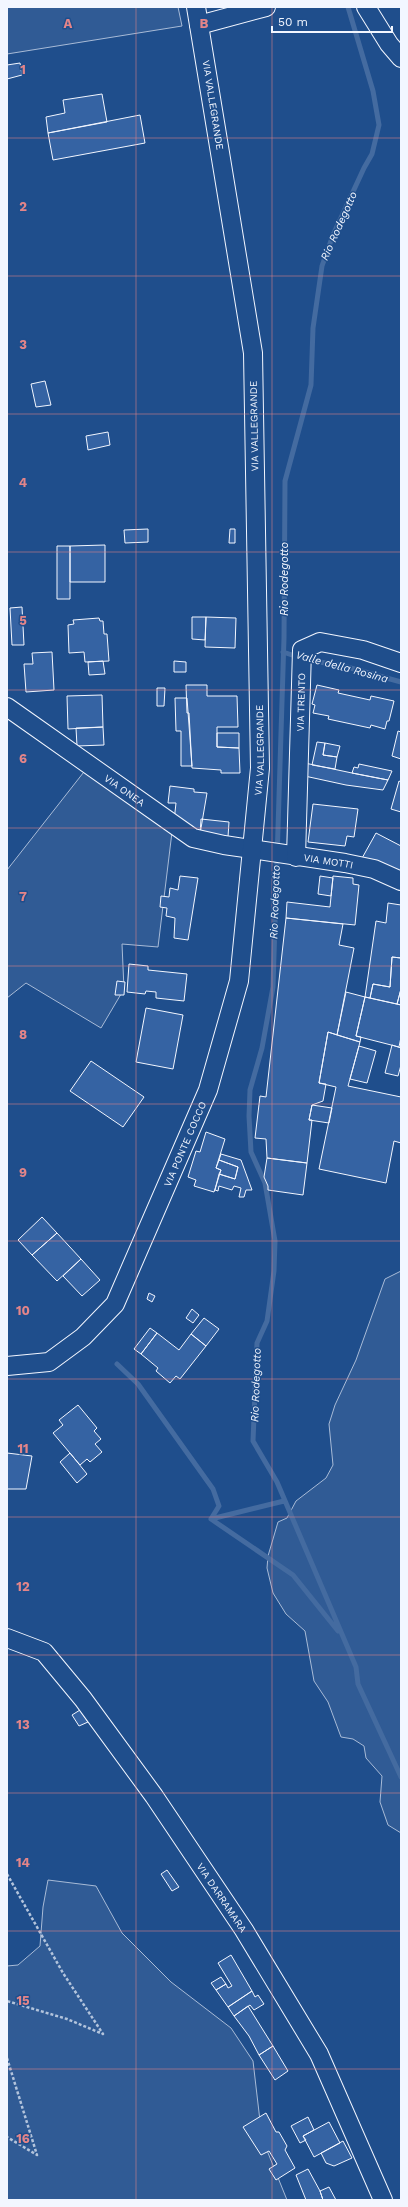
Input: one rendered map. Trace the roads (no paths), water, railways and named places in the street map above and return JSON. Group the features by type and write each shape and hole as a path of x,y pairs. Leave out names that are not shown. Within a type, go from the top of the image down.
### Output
{"street":[{"name":"VIA VALLEGRANDE","path":"196,7 253,353 260,850"},
{"path":"199,25 266,7"},
{"path":"366,7 389,44 401,58"},
{"name":"VIA TRENTO","path":"293,856 301,658 320,642 363,650 401,663"},
{"name":"VIA ONEA","path":"7,707 193,838 260,850"},
{"name":"VIA MOTTI","path":"260,850 374,869 401,881"},
{"name":"VIA PONTE COCCO","path":"7,1366 49,1362 83,1338 116,1304 208,1090 238,980 260,850"},
{"name":"VIA DARRAMARA","path":"7,1638 44,1652 73,1687 154,1796 244,1930 319,2054 383,2200"}],"waterway":[{"name":"Rio Rodegotto","path":"348,7 373,91 379,125 372,154 333,235 322,266 313,328 311,385 285,481 284,638 273,987 262,1048 250,1090 249,1116 251,1152 265,1183 275,1241 274,1271 267,1321 257,1343 253,1441 277,1482 356,1667 358,1684 401,1777"},
{"name":"Valle della Rosina","path":"283,652 304,659 347,667 401,682"},
{"path":"117,1364 138,1384 213,1489 219,1506 211,1519"},
{"path":"211,1519 284,1501"},
{"path":"211,1519 293,1575 338,1631"}]}
